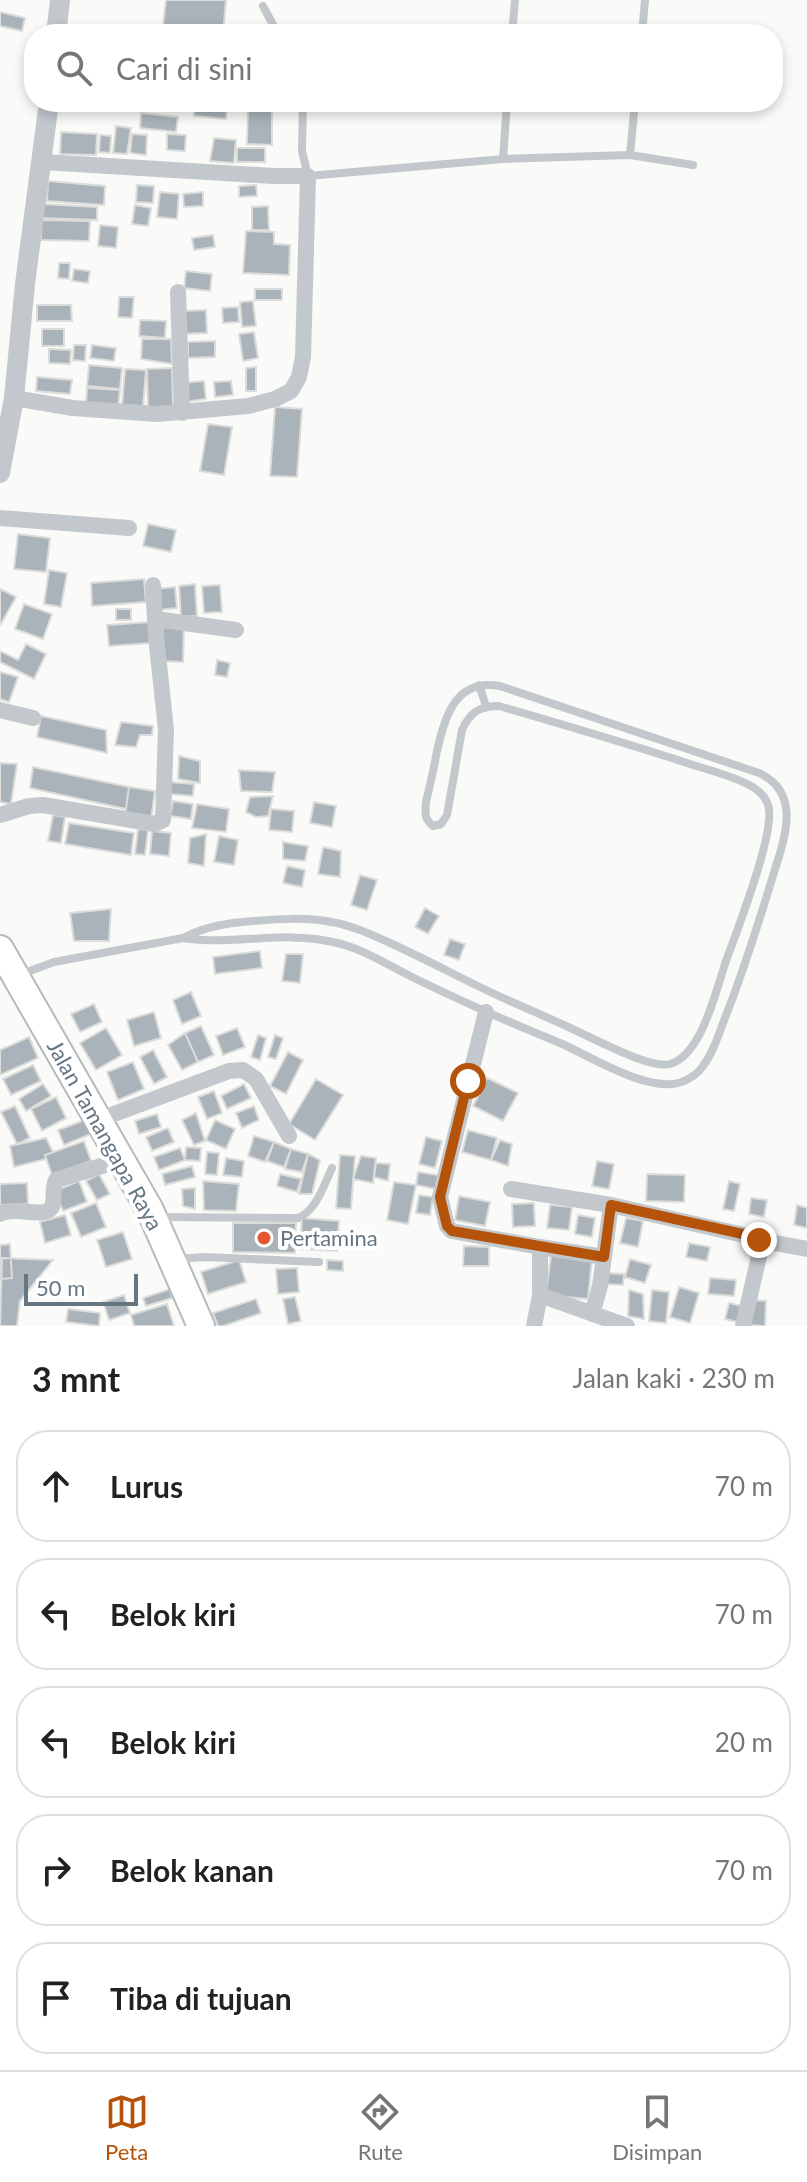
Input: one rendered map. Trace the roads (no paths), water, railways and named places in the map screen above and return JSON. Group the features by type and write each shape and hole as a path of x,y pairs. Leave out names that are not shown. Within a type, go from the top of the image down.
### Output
{"main road":[{"name":"Jalan Tamangapa Raya","path":"0,949 8,980 98,1120 153,1217 201,1326"}],"street":[{"path":"57,24 60,0"},
{"path":"0,473 14,398 25,284 48,112"},
{"path":"14,398 73,408 157,414 248,406 291,391 299,377 303,357 308,176 43,162"},
{"path":"178,292 182,413"},
{"path":"0,518 129,528"},
{"path":"0,815 43,805 155,824 163,820 166,730 153,585"},
{"path":"155,619 236,630"},
{"path":"0,710 33,718"},
{"path":"486,1012 440,1197 447,1226 452,1231 604,1257"},
{"path":"98,1120 229,1071 243,1070 256,1079 289,1136"},
{"path":"0,1214 15,1209 39,1213 48,1211 52,1206 53,1183 56,1180 121,1160"},
{"path":"511,1189 611,1205 807,1249"},
{"path":"592,1314 600,1286 611,1205"},
{"path":"743,1326 760,1252 759,1240"},
{"path":"534,1326 540,1295 540,1247"},
{"path":"540,1295 627,1326"}],"lane":[{"path":"513,24 515,0"},
{"path":"643,24 645,0"},
{"path":"263,6 273,24"},
{"path":"303,112 302,151 308,176 503,159 630,155 693,165"},
{"path":"503,159 506,112"},
{"path":"630,155 634,112"},
{"path":"479,685 486,706"},
{"path":"8,980 54,962 183,938 202,929 235,923 281,919 332,922 365,932 498,996 651,1063 667,1065 679,1060 699,1037 766,843 770,812 763,796 754,788 733,779 651,751 499,706 486,706 466,721 462,730 447,815 441,824 433,826 425,814 426,802 445,720 459,697 479,685 500,686 759,773 771,778 787,803 781,848 748,955 712,1052 698,1072 685,1081 665,1085 649,1082 486,1012 359,949 336,942 281,936 227,940 183,938"},
{"path":"763,796 782,792"},
{"path":"679,1060 685,1081"},
{"path":"153,1217 298,1218 306,1215 311,1208 332,1168"},
{"path":"172,1259 206,1257 319,1262"}],"place":[{"name":"Pertamina","path":"264,1238"}]}
